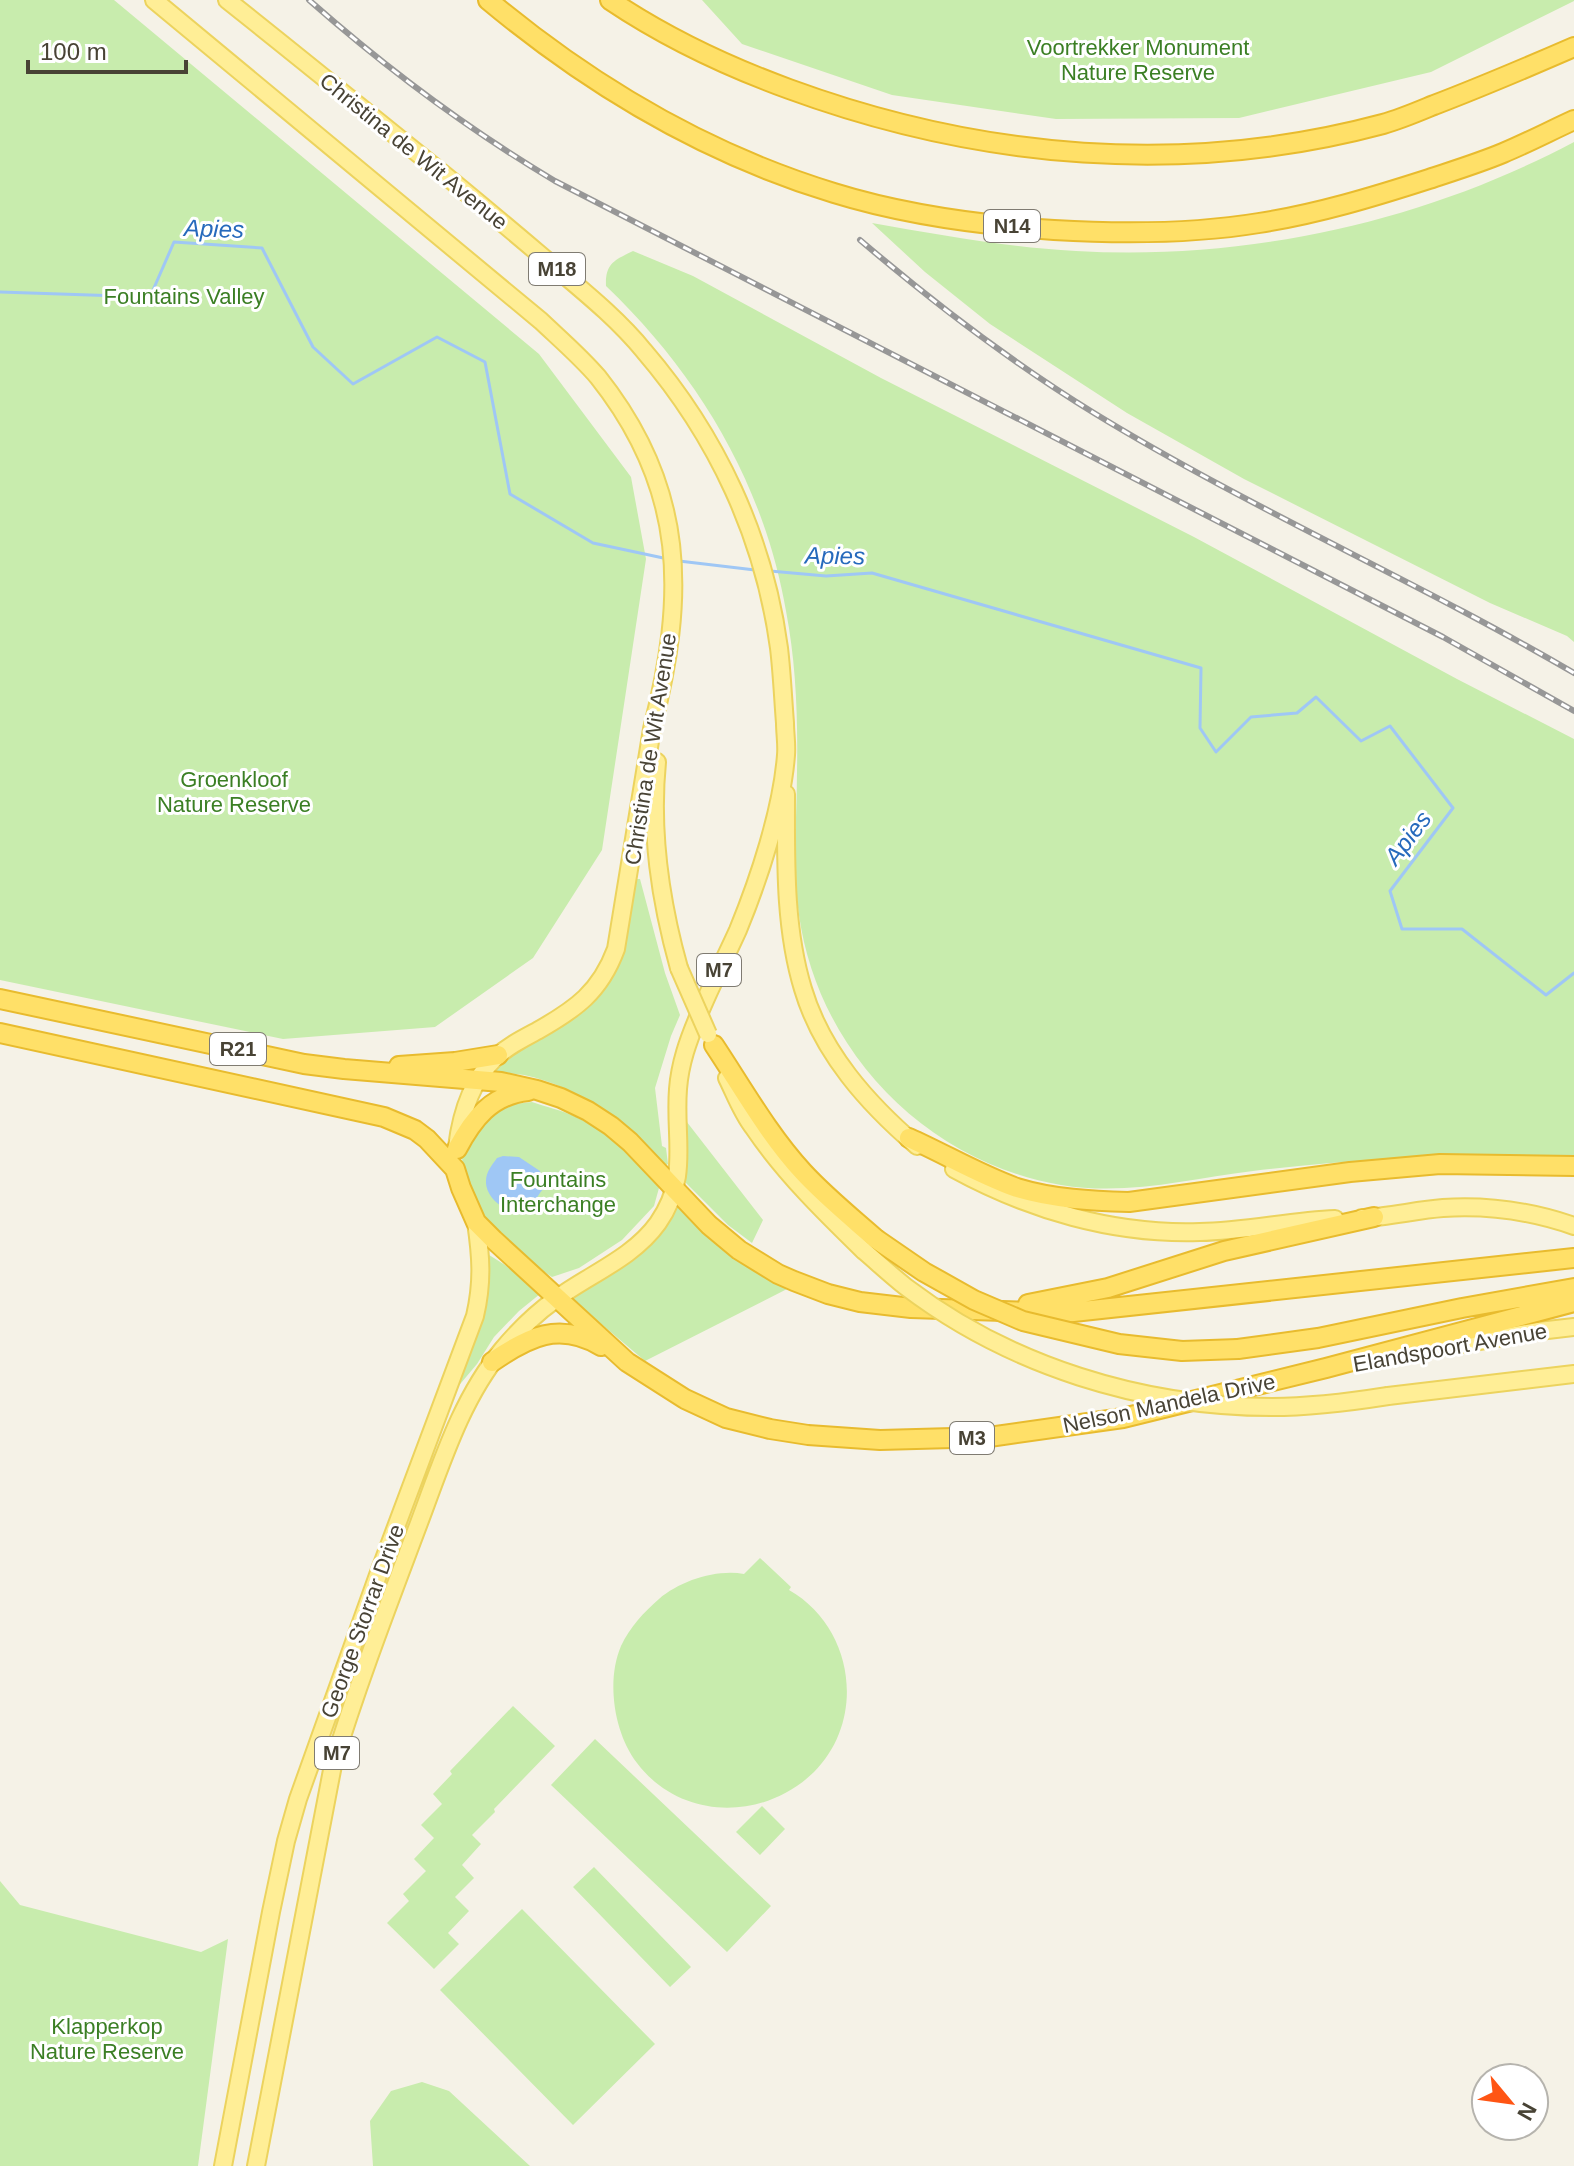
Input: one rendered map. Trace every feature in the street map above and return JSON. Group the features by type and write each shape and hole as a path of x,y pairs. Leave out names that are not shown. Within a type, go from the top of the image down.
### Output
{"highway":[{"name":"N14","path":"488,0 592,79 689,135 834,193 950,220 1091,232 1189,230 1257,224 1316,212 1417,183 1503,153 1574,120"},
{"path":"610,0 654,28 700,51 757,77 832,105 945,134 1054,151 1174,155 1227,153 1332,137 1387,123 1574,47"},
{"name":"R21","path":"0,999 304,1064 479,1081"},
{"name":"R21","path":"0,1033 384,1117 415,1130 455,1169"},
{"path":"711,1039 771,1132 801,1170 870,1245 974,1300 1039,1325 1119,1344 1182,1351 1238,1349 1318,1338 1574,1288"},
{"path":"369,1072 498,1055"},
{"path":"479,1081 537,1090 588,1111 630,1142 674,1191 739,1250 794,1281 860,1302 911,1308 1064,1313 1574,1258"},
{"path":"457,1149 472,1123 490,1104 505,1096 537,1090"},
{"path":"909,1138 1021,1189 1097,1201 1129,1202 1350,1172 1440,1164 1574,1166"},
{"name":"M7","path":"455,1169 476,1222"},
{"path":"970,1311 1046,1301 1108,1288 1224,1251 1374,1217"},
{"name":"M3","path":"476,1222 556,1298"},
{"name":"Nelson Mandela Drive","path":"556,1298 627,1362 685,1399 738,1421 791,1433 880,1440 989,1437 1123,1418 1574,1302"},
{"path":"492,1362 522,1342 559,1334 582,1337 627,1362"}],"main road":[{"name":"Christina de Wit Avenue","path":"154,0 541,321 596,375 630,423 648,456 668,515 672,540 673,599 667,666 652,729 616,949 605,975 591,993 562,1016 498,1055 479,1081"},
{"name":"Christina de Wit Avenue","path":"227,0 572,281 613,318 643,349 675,390 716,452 757,547 775,619 787,753 759,876 680,1066 677,1112 680,1164 674,1191"},
{"path":"235,0 288,48"},
{"path":"660,701 654,821 660,889 679,968 711,1039"},
{"path":"787,753 788,897 795,958 803,991 815,1021 846,1072 876,1108 932,1156 1005,1195 1115,1227 1201,1232 1465,1208 1513,1210 1574,1226"},
{"name":"M7","path":"455,1169 463,1112 479,1081"},
{"name":"M7","path":"556,1298 634,1249 663,1215 674,1191"},
{"name":"George Storrar Drive","path":"223,2166 286,1841 312,1755 475,1316 482,1270 476,1222"},
{"path":"870,1245 906,1287 976,1331 1039,1362 1094,1382 1178,1400 1218,1405 1302,1406 1574,1374"},
{"name":"George Storrar Drive","path":"256,2166 333,1765 365,1670 444,1457 474,1393 492,1362 556,1298"},
{"name":"Elandspoort Avenue","path":"1326,1368 1574,1327"}],"green space":[{"path":"0,0 114,0 539,354 631,477 646,559 602,850 533,958 435,1027 283,1039 0,980"},
{"name":"Voortrekker Monument Nature Reserve","path":"702,0 1574,1 1431,72 1239,118 1056,119 892,95 742,44"},
{"path":"1574,142 1574,642 1244,479 1127,413 990,324 925,272 872,223 974,240 1076,251 1205,249 1269,242 1395,214 1457,194"},
{"path":"633,251 693,276 881,378 1194,537 1574,739 1574,1157 1454,1156 1373,1160 1253,1171 1134,1188 1086,1188 1012,1172 966,1152 924,1125 886,1092 855,1054 829,1011 810,965 799,915 795,861 796,690 786,611 776,564 744,476 698,394 670,356 606,286 607,272 612,263"},
{"path":"633,879 640,879 665,973 680,1015 655,1088 662,1146 666,1148 668,1164 664,1166 617,1122 583,1098 524,1075 486,1071 502,1057 585,1007 604,990 614,971"},
{"name":"Fountains Interchange","path":"532,1102 569,1114 599,1130 631,1156 659,1188 654,1206 622,1240 579,1268 552,1277 519,1255 492,1228 466,1191 461,1149 483,1115 506,1105"},
{"path":"683,1117 763,1220 752,1243 728,1225 682,1179"},
{"path":"673,1203 740,1261 789,1288 645,1361 567,1295 595,1279"},
{"path":"486,1253 540,1294 494,1337 456,1389 483,1316 489,1287"},
{"path":"760,1558 791,1587 789,1590 811,1606 828,1627 846,1675 847,1701 842,1726 831,1750 814,1772 794,1788 748,1806 723,1808 699,1804 676,1796 655,1782 629,1751 615,1706 616,1660 633,1626 659,1599 688,1582 710,1575 744,1574"},
{"path":"513,1706 555,1746 472,1835 481,1844 462,1865 474,1878 455,1897 469,1911 448,1933 459,1944 434,1969 387,1923 409,1901 403,1894 426,1871 414,1859 434,1838 421,1825 442,1804 433,1794 452,1774 450,1771"},
{"path":"595,1739 771,1906 727,1952 551,1785"},
{"path":"762,1806 785,1829 760,1855 736,1832"},
{"path":"594,1867 691,1967 670,1987 573,1887"},
{"name":"Klapperkop Nature Reserve","path":"0,1881 20,1905 201,1952 228,1939 198,2166 0,2166"},
{"path":"522,1909 655,2044 573,2125 440,1990"},
{"path":"422,2082 449,2091 530,2166 373,2166 370,2121 391,2091"}],"water":[{"path":"519,1157 540,1171 544,1188 528,1208 521,1211 500,1205 487,1188 488,1172 497,1158"}],"waterway":[{"name":"Apies","path":"0,292 150,297 174,242 262,248 313,347 353,384 437,337 485,362 510,494 593,543 668,559"},
{"name":"Apies","path":"679,561 755,570"},
{"name":"Apies","path":"770,571 826,576 872,573 1201,668 1200,728 1216,752 1251,717 1297,713 1316,697 1361,741 1390,726 1453,808 1390,891 1402,929 1462,929 1546,995 1574,973"}],"railway":[{"path":"309,0 367,50 428,96 555,181 1443,637 1574,711"},
{"path":"860,240 974,331 1094,413 1212,481 1455,607 1574,673"}],"park label":[{"name":"Fountains Valley","path":"184,296"},
{"name":"Groenkloof Nature Reserve","path":"234,792"}]}
